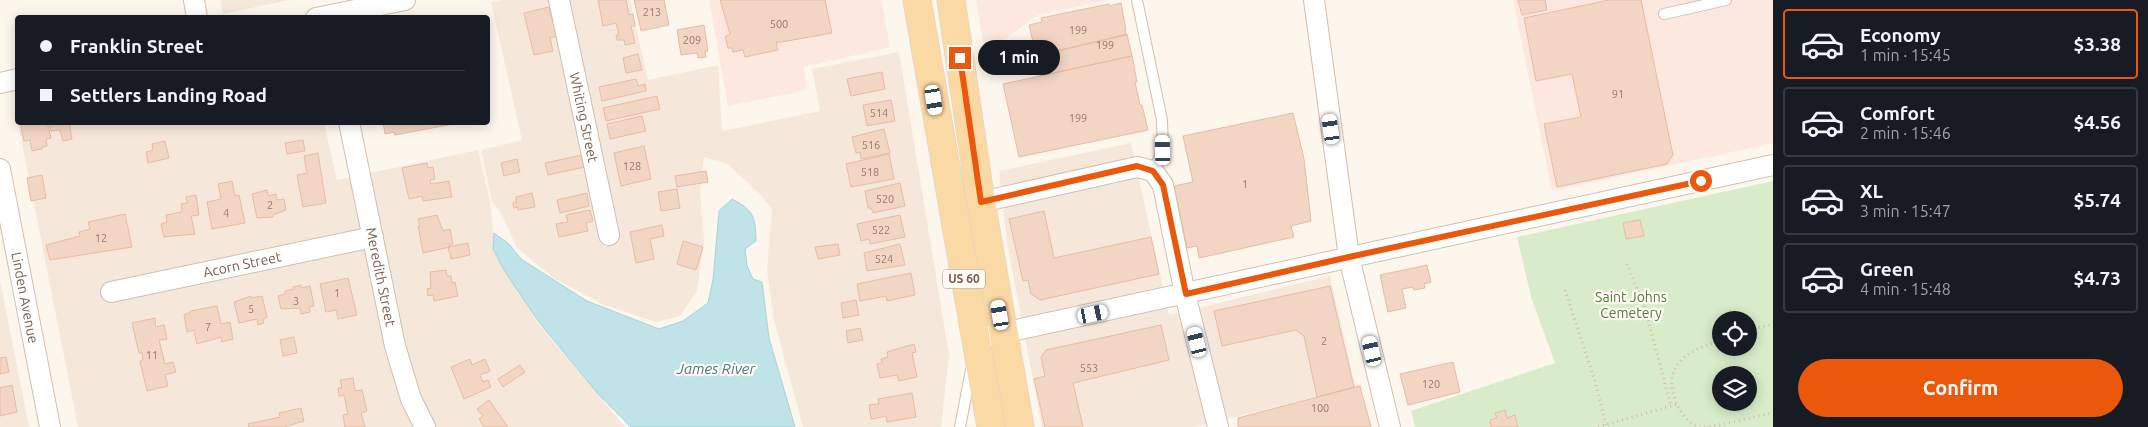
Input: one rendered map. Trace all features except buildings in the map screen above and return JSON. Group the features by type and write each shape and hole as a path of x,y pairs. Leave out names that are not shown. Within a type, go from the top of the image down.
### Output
{"main road":[{"name":"US 60","path":"917,0 991,427"},
{"name":"US 60","path":"951,0 981,202 1020,427"}],"street":[{"path":"194,0 196,15"},
{"path":"334,15 405,0"},
{"name":"Whiting Street","path":"559,0 609,235"},
{"path":"1314,0 1349,257 1390,427"},
{"path":"0,83 15,80"},
{"name":"Meredith Street","path":"351,125 396,346 412,399 425,427"},
{"path":"975,343 1004,334 1349,257 1773,165"},
{"path":"981,202 1137,166 1153,171 1163,185 1186,294 1218,427"},
{"name":"Linden Avenue","path":"0,168 50,427"},
{"name":"Acorn Street","path":"111,292 373,237"}],"lane":[{"path":"1137,0 1162,120 1163,150 1153,171"},
{"path":"1664,14 1726,0"},
{"path":"960,427 975,343"}],"path":[{"path":"1628,264 1647,314 1671,406"},
{"path":"1565,290 1595,381 1606,425"},
{"path":"1757,328 1773,324"},
{"path":"1712,343 1694,350 1685,356 1675,368 1671,384 1678,404 1688,422 1701,426 1718,425 1773,413"},
{"path":"1598,427 1678,404"}],"shaded area":[{"path":"221,0 289,0 223,14"},
{"path":"502,0 630,0 648,80 718,65 722,131 820,111 812,69 899,52 949,355 941,427 803,427 774,320 767,271 772,209 758,192 726,163 704,157 700,191 704,242 697,291 680,316 656,322 604,305 555,279 517,248 501,213 492,201 481,150 522,140 491,2"},
{"path":"709,0 881,0 890,47 804,67 807,90 728,106"},
{"path":"976,0 1109,0 1038,15 985,53"},
{"path":"1513,0 1773,0 1773,143 1552,191"},
{"path":"18,125 324,125 337,180 478,150 490,202 495,251 536,321 625,427 78,427"},
{"path":"1131,143 1169,315 1330,276 1356,390 1313,398 1194,427 1042,427 1007,243 999,171"},
{"path":"0,280 29,427 0,427"}],"green space":[{"name":"Saint Johns Cemetery","path":"1773,181 1773,427 1415,427 1411,411 1555,363 1532,300 1517,237"}],"water":[{"name":"James River","path":"732,199 745,207 754,220 756,241 745,249 747,266 753,279 762,282 769,338 795,427 631,427 598,394 538,321 504,270 493,249 494,233 509,244 521,259 587,301 659,329 683,321 708,303 713,280 719,211"}],"route":[{"path":"960,58 981,202 1137,166 1153,171 1163,185 1186,294 1701,181"}]}
